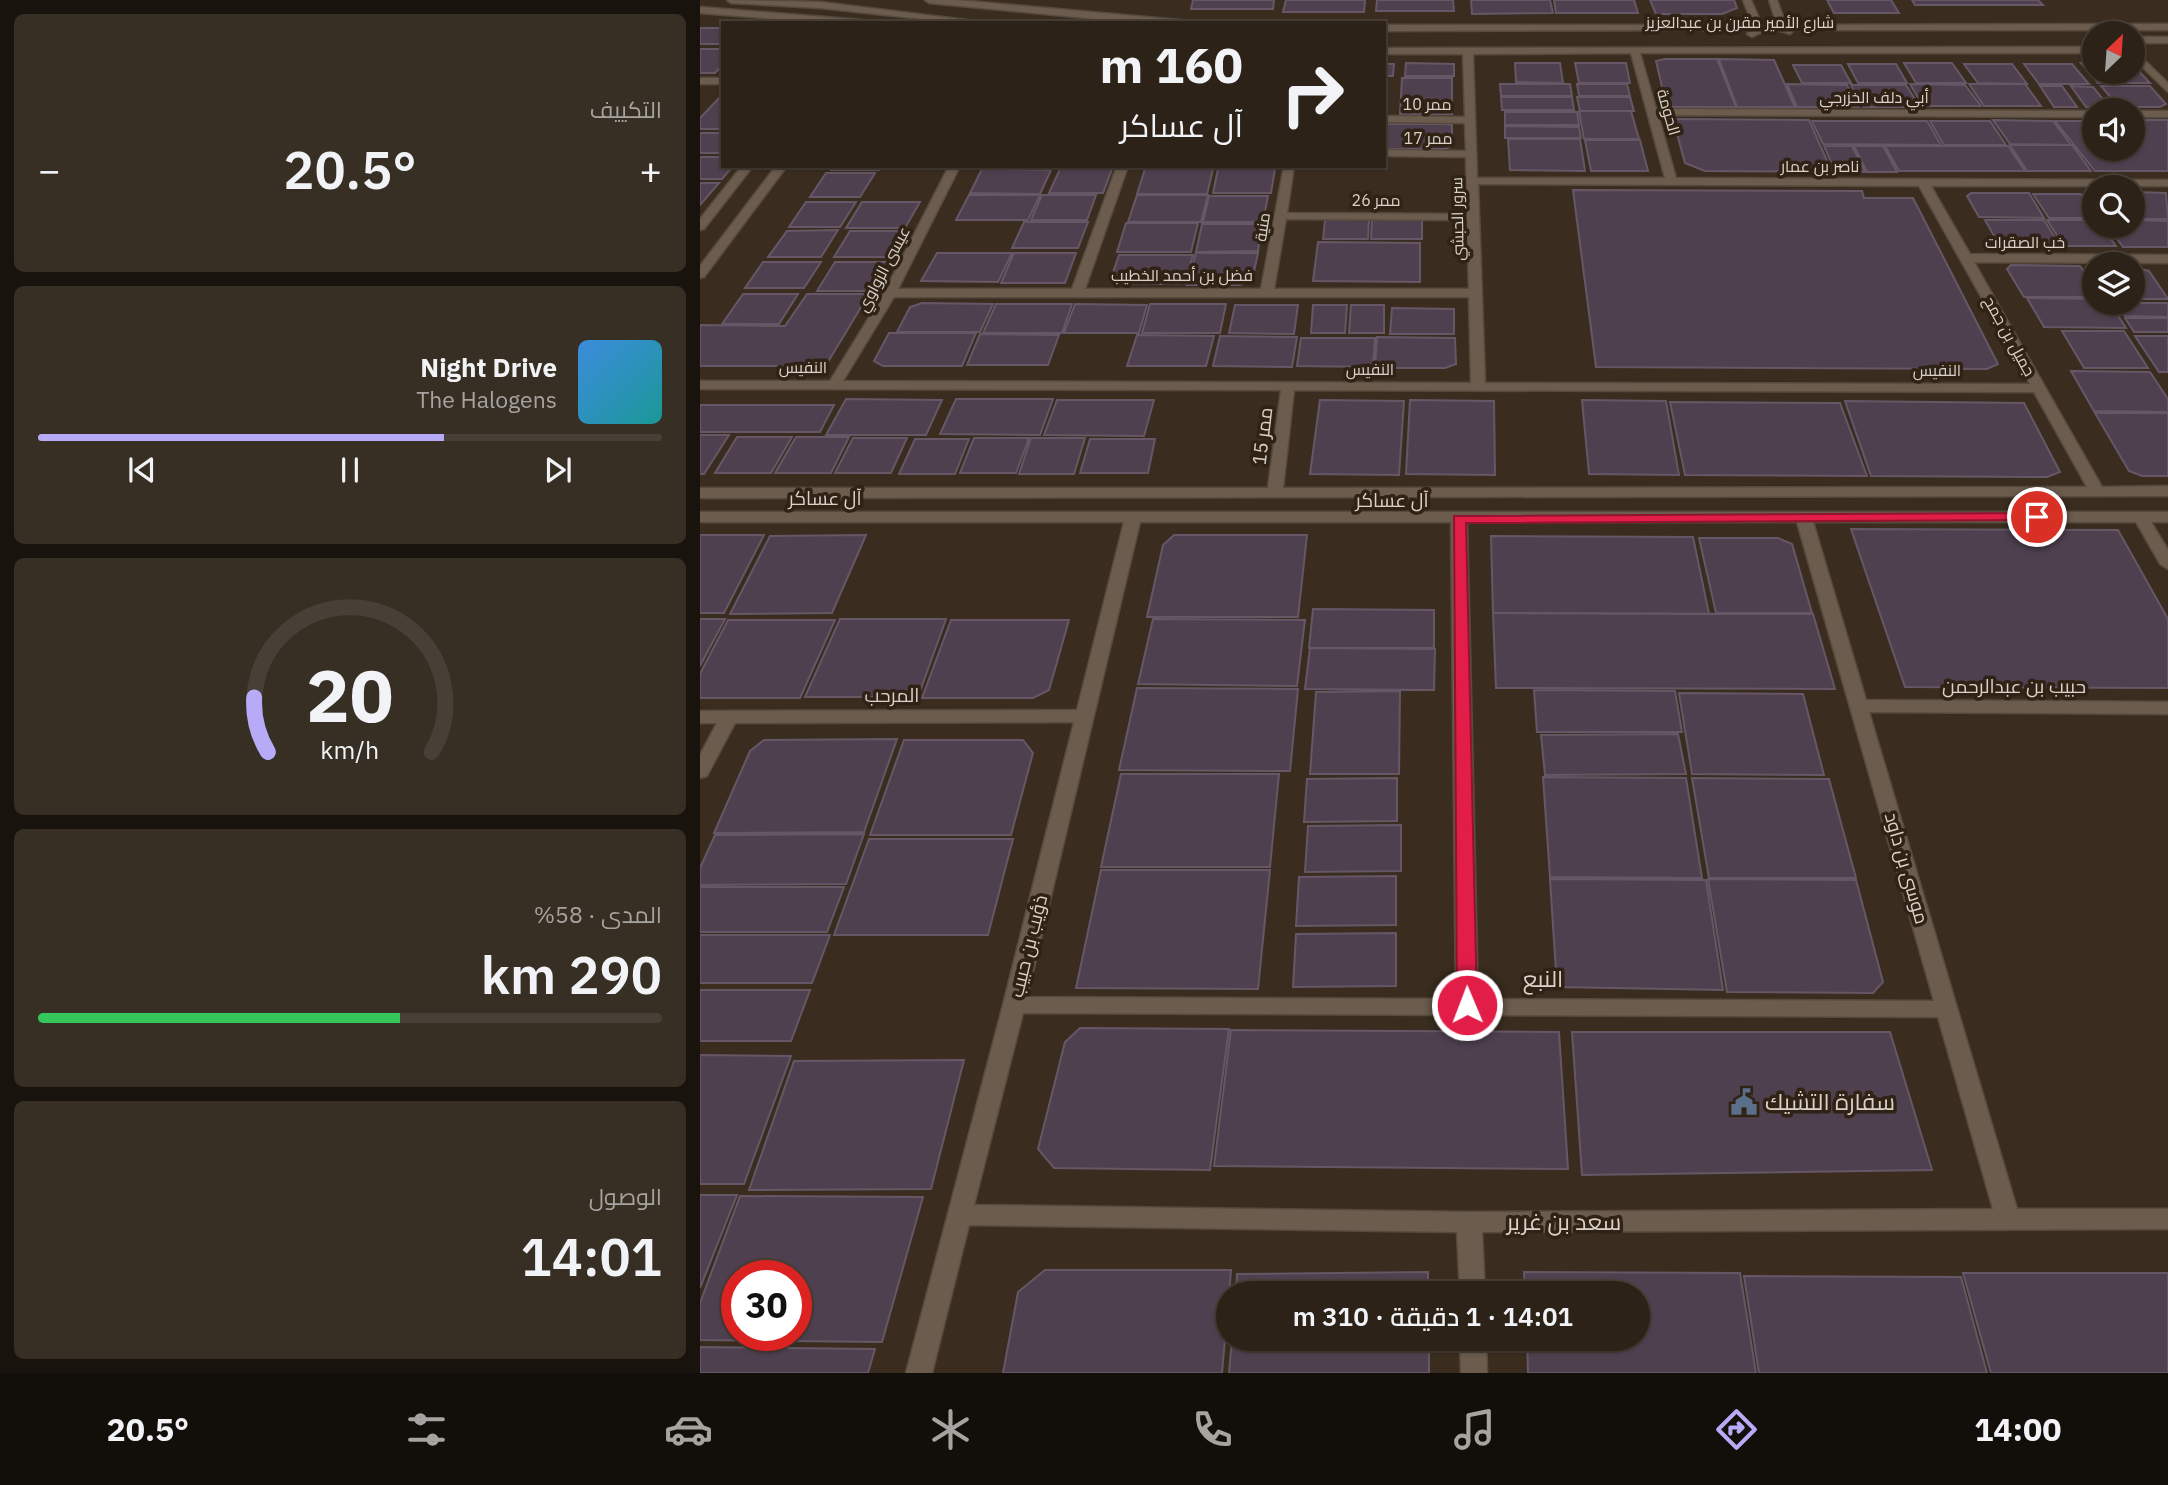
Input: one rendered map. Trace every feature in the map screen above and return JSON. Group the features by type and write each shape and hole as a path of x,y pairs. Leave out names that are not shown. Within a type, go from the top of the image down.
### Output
{"street":[{"path":"731,0 820,5 971,21"},
{"path":"820,5 862,0"},
{"path":"929,0 1177,21"},
{"path":"896,1 915,14"},
{"path":"1758,27 1749,4 1774,4 1782,27"},
{"path":"700,10 837,21"},
{"path":"1729,37 1752,34 1758,27"},
{"path":"1782,27 1817,38"},
{"path":"1386,28 2168,27"},
{"name":"شارع الأمير مقرن بن عبدالعزيز","path":"1386,38 1858,39"},
{"path":"1956,39 2082,39"},
{"path":"2146,40 2168,40"},
{"name":"شارع الأمير مقرن بن عبدالعزيز","path":"1386,51 2082,50"},
{"path":"2146,51 2168,50"},
{"name":"سرور الحبشي","path":"1468,51 1478,386"},
{"name":"الحومة","path":"1635,51 1672,182"},
{"path":"2146,65 2168,89"},
{"path":"700,81 721,81"},
{"name":"أبي دلف الخزرجي","path":"1654,113 2082,114"},
{"path":"2145,114 2168,114"},
{"name":"ممر 10","path":"1386,120 1469,120"},
{"name":"ممر 17","path":"1386,153 1471,154"},
{"path":"700,226 746,168"},
{"path":"700,274 780,168"},
{"name":"عيسى الزواوي","path":"835,384 890,293 954,168"},
{"path":"1077,293 1122,168"},
{"name":"منية","path":"1267,293 1289,168"},
{"name":"ناصر بن عمار","path":"1472,181 2168,183"},
{"name":"جميل بن جمح","path":"1923,182 2098,491"},
{"name":"ممر 26","path":"1279,216 1473,216"},
{"name":"خب الصقرات","path":"1966,258 2166,262"},
{"name":"فضل بن أحمد الخطيب","path":"890,293 1475,293"},
{"name":"النفيس","path":"700,384 2039,388"},
{"name":"ممر 15","path":"1275,491 1288,387"},
{"name":"آل عساكر","path":"700,493 2168,491"},
{"path":"1545,492 1547,518"},
{"name":"آل عساكر","path":"700,517 2168,517"},
{"path":"2141,517 2168,564"},
{"name":"ذؤيب بن حبيب","path":"919,1373 1014,1005 1133,518"},
{"name":"موسى بن داود","path":"1804,518 1861,706 2008,1219"},
{"path":"1459,519 1467,1005"},
{"name":"حبيب بن عبدالرحمن","path":"1861,706 2168,708"},
{"name":"المرحب","path":"700,717 1084,716"},
{"path":"700,772 729,717"},
{"name":"النبع","path":"1014,1005 1946,1009"},
{"name":"سعد بن غرير","path":"961,1215 1469,1222 2168,1219"},
{"path":"1469,1222 1471,1281"},
{"path":"1473,1351 1474,1373"}],"building":[{"path":"1193,0 1274,0 1273,9 1191,9"},
{"path":"1286,0 1365,0 1364,12 1283,12"},
{"path":"1377,0 1453,0 1454,11 1376,11"},
{"path":"1471,0 1550,0 1553,13 1472,14"},
{"path":"1554,0 1634,0 1638,13 1556,13"},
{"path":"1650,0 1734,0 1737,8 1722,14 1656,14"},
{"path":"1827,0 1891,0 1899,13 1834,13"},
{"path":"1912,0 2038,0 2043,5 1915,5"},
{"path":"700,28 721,28 721,44 700,44"},
{"path":"700,49 721,49 721,67 715,73 700,73"},
{"path":"1717,59 1736,107 1673,107 1666,104 1656,61"},
{"path":"1719,59 1774,60 1795,107 1737,107"},
{"path":"1406,63 1454,64 1454,76 1405,76"},
{"path":"1515,63 1560,63 1563,83 1516,82"},
{"path":"1575,63 1626,63 1630,83 1579,83"},
{"path":"1904,63 1952,63 1966,83 1916,83"},
{"path":"1386,64 1394,64 1393,76 1386,76"},
{"path":"1848,64 1896,64 1907,83 1858,83"},
{"path":"1964,64 2012,64 2027,84 1978,83"},
{"path":"2024,64 2072,64 2082,76 2082,84 2039,84"},
{"path":"1793,65 1841,65 1851,83 1802,83"},
{"path":"1402,78 1452,78 1452,114 1400,114"},
{"path":"1500,84 1570,84 1572,96 1501,96"},
{"path":"1577,84 1627,84 1630,96 1579,96"},
{"path":"1787,84 1847,85 1859,107 1797,107"},
{"path":"1910,84 1965,85 1981,106 1923,106"},
{"path":"1969,84 2025,84 2041,106 1984,106"},
{"path":"1851,85 1906,85 1920,107 1863,107"},
{"path":"2040,86 2062,86 2077,107 2054,107"},
{"path":"2071,86 2093,87 2102,98 2082,98 2082,101"},
{"path":"2101,86 2150,86 2166,104 2160,107 2145,107 2145,98 2111,98"},
{"path":"721,96 721,129 700,129 700,118"},
{"path":"1501,97 1572,97 1574,110 1502,110"},
{"path":"1577,97 1630,97 1634,111 1580,111"},
{"path":"1579,111 1631,111 1639,139 1584,139"},
{"path":"1505,112 1577,112 1579,125 1505,125"},
{"path":"1673,119 1809,120 1832,172 1705,171 1685,163"},
{"path":"1993,120 2053,121 2071,145 2010,144"},
{"path":"2145,120 2168,120 2168,171 2095,171 2087,161 2145,161"},
{"path":"1812,121 1927,121 1941,145 1823,144"},
{"path":"1930,121 1990,121 2006,145 1944,145"},
{"path":"2055,121 2082,121 2082,155"},
{"path":"1386,124 1452,125 1452,146 1445,149 1386,149"},
{"path":"1505,126 1579,127 1581,138 1505,138"},
{"path":"700,133 721,133 721,153 700,153"},
{"path":"1508,139 1580,139 1585,171 1510,170"},
{"path":"1585,140 1640,140 1648,171 1591,171"},
{"path":"2010,145 2072,145 2091,171 2027,171"},
{"path":"1824,146 1852,146 1865,172 1835,171"},
{"path":"1854,146 1883,146 1897,172 1867,172"},
{"path":"1885,146 2008,146 2025,171 1899,171"},
{"path":"700,157 721,157 721,168 731,168 722,179 700,179"},
{"path":"832,168 880,168 879,170 831,170"},
{"path":"982,169 1051,170 1040,194 970,193"},
{"path":"1060,169 1112,169 1103,193 1049,193"},
{"path":"1145,169 1213,169 1207,194 1137,194"},
{"path":"1218,169 1275,169 1271,193 1213,193"},
{"path":"826,173 875,173 860,197 810,197"},
{"path":"700,183 719,183 700,205"},
{"path":"1573,190 1862,191 1864,198 1913,198 1998,364 1987,369 1596,367"},
{"path":"2145,192 2166,193 2168,219 2145,219"},
{"path":"1971,193 2029,193 2044,218 1979,217 1967,196"},
{"path":"2033,194 2082,195 2082,218 2049,218"},
{"path":"969,195 1040,195 1028,220 956,220"},
{"path":"1042,195 1096,195 1087,220 1031,220"},
{"path":"1137,195 1208,195 1201,222 1128,222"},
{"path":"1209,196 1268,196 1263,222 1203,222"},
{"path":"806,202 856,202 840,227 789,227"},
{"path":"862,202 920,202 905,228 846,228"},
{"path":"1325,220 1369,220 1368,239 1323,239"},
{"path":"1372,220 1422,220 1422,239 1371,239"},
{"path":"1985,220 2044,220 2060,246 2008,246 1998,243"},
{"path":"2047,220 2082,220 2082,238 2110,238 2116,246 2064,246"},
{"path":"2145,220 2168,221 2168,247 2123,247 2117,238 2145,238"},
{"path":"1024,222 1088,222 1078,248 1012,248"},
{"path":"1126,223 1198,223 1191,252 1117,252"},
{"path":"1202,224 1262,224 1258,251 1196,252"},
{"path":"838,230 821,257 768,257 787,231"},
{"path":"850,231 902,231 887,257 834,257"},
{"path":"1318,242 1420,243 1420,282 1313,281"},
{"path":"937,253 1012,253 998,282 921,281"},
{"path":"1014,253 1076,253 1065,283 1001,283"},
{"path":"1196,253 1258,253 1252,281 1240,285 1187,285"},
{"path":"1119,255 1193,255 1185,284 1121,284 1110,281"},
{"path":"763,262 821,262 804,288 745,288"},
{"path":"835,262 888,262 872,291 817,291"},
{"path":"2011,265 2080,266 2082,297 2024,297 2007,269"},
{"path":"2145,270 2149,271 2168,299 2145,299"},
{"path":"743,294 798,294 779,324 722,324"},
{"path":"807,294 869,294 828,362 812,366 700,366 700,325 785,326"},
{"path":"2027,298 2082,299 2082,315 2118,315 2126,328 2044,327"},
{"path":"922,303 993,304 980,332 897,332 910,307"},
{"path":"2145,303 2168,303 2168,317 2125,316 2145,315"},
{"path":"996,304 1072,304 1062,333 983,333"},
{"path":"1075,304 1147,305 1139,333 1064,333"},
{"path":"1150,304 1226,304 1220,333 1142,333"},
{"path":"1235,305 1298,305 1294,334 1229,333"},
{"path":"1313,305 1347,305 1345,333 1311,333"},
{"path":"1351,305 1384,305 1384,333 1349,333"},
{"path":"1392,308 1454,309 1454,334 1390,334"},
{"path":"2125,318 2168,318 2168,332 2134,332"},
{"path":"2062,331 2124,331 2148,368 2084,368"},
{"path":"889,333 976,333 962,366 883,366 874,361"},
{"path":"980,334 1059,335 1048,365 967,365"},
{"path":"1137,335 1214,336 1206,366 1127,366"},
{"path":"1220,336 1297,337 1292,367 1213,366"},
{"path":"2135,336 2168,336 2168,372 2159,372"},
{"path":"1377,337 1455,338 1456,364 1445,368 1375,368"},
{"path":"1301,338 1375,338 1373,367 1297,366"},
{"path":"2071,371 2150,372 2168,399 2168,412 2094,411"},
{"path":"846,399 942,400 926,435 826,435"},
{"path":"956,399 1053,399 1040,435 940,434"},
{"path":"1057,400 1154,400 1144,436 1044,435"},
{"path":"1320,400 1404,401 1399,475 1310,474"},
{"path":"1410,400 1494,401 1495,475 1406,474"},
{"path":"1582,400 1666,401 1679,475 1589,474"},
{"path":"1845,401 2024,403 2060,472 2047,477 1871,476"},
{"path":"1670,402 1840,403 1867,476 1685,475"},
{"path":"700,405 834,405 820,432 700,432"},
{"path":"2095,413 2168,413 2168,476 2142,476 2129,471"},
{"path":"700,435 729,435 704,474 700,474"},
{"path":"737,437 792,437 771,473 715,473"},
{"path":"796,437 849,437 831,473 775,473"},
{"path":"853,438 907,438 891,473 835,473"},
{"path":"974,438 1029,438 1016,473 960,473"},
{"path":"1031,438 1085,438 1074,474 1019,474"},
{"path":"915,439 969,439 955,474 899,474"},
{"path":"1090,439 1155,439 1148,473 1080,473"},
{"path":"1851,529 2118,530 2168,619 2168,688 1905,687"},
{"path":"700,535 764,535 724,613 700,613"},
{"path":"866,535 832,613 730,614 770,536"},
{"path":"1174,535 1307,535 1298,617 1147,617 1163,545"},
{"path":"1491,536 1693,537 1709,614 1493,613"},
{"path":"1699,538 1778,538 1792,544 1812,613 1716,613"},
{"path":"1313,609 1434,610 1434,648 1309,648"},
{"path":"1493,613 1813,614 1835,689 1496,688"},
{"path":"700,619 725,619 700,666"},
{"path":"840,619 946,619 918,697 805,697"},
{"path":"1153,619 1305,620 1297,686 1138,684"},
{"path":"728,620 835,620 800,698 700,698 700,674"},
{"path":"951,620 1069,620 1049,690 1033,698 922,698"},
{"path":"1310,648 1435,649 1434,690 1305,689"},
{"path":"1137,688 1298,689 1290,771 1119,770"},
{"path":"1534,690 1675,691 1682,732 1537,732"},
{"path":"1400,691 1399,774 1310,774 1316,692"},
{"path":"1679,693 1803,694 1824,775 1692,774"},
{"path":"1678,734 1686,774 1545,775 1541,735"},
{"path":"897,739 864,832 714,833 750,751 764,740"},
{"path":"904,740 1023,740 1033,753 1011,835 870,835"},
{"path":"1121,774 1279,774 1270,867 1101,867"},
{"path":"1543,777 1686,778 1702,878 1550,877"},
{"path":"1397,778 1397,821 1304,822 1307,779"},
{"path":"1692,778 1829,779 1856,878 1709,878"},
{"path":"1401,825 1401,871 1305,872 1308,826"},
{"path":"864,834 846,884 700,885 700,868 715,835"},
{"path":"869,839 1013,839 988,935 834,935"},
{"path":"1101,870 1270,870 1258,989 1076,988"},
{"path":"1396,876 1396,925 1296,926 1299,877"},
{"path":"1550,879 1706,880 1723,990 1557,987"},
{"path":"1708,879 1856,880 1883,982 1873,993 1727,992"},
{"path":"700,887 844,887 827,932 700,932"},
{"path":"1396,933 1396,986 1293,987 1296,934"},
{"path":"700,935 830,935 812,983 700,983"},
{"path":"700,990 810,990 791,1041 700,1041"},
{"path":"1080,1028 1229,1029 1210,1170 1054,1168 1038,1149 1065,1042"},
{"path":"1231,1030 1559,1032 1568,1169 1214,1166"},
{"name":"سفارة التشيك","path":"1572,1032 1890,1032 1932,1170 1582,1175"},
{"path":"700,1055 791,1056 744,1184 700,1184"},
{"path":"964,1060 931,1189 749,1190 794,1061"},
{"path":"700,1195 737,1195 700,1288"},
{"path":"740,1196 923,1197 882,1342 812,1341 812,1260 721,1260 721,1340 700,1340 700,1303"},
{"path":"1045,1270 1231,1270 1230,1281 1216,1281 1216,1351 1224,1351 1222,1373 1003,1373 1018,1292"},
{"path":"1428,1272 1428,1281 1237,1281 1237,1274"},
{"path":"1524,1272 1740,1273 1756,1373 1528,1373 1527,1351 1650,1351 1650,1281 1524,1281"},
{"path":"1963,1273 2168,1273 2168,1373 1991,1373"},
{"path":"1744,1276 1961,1277 1987,1373 1759,1373"},
{"path":"700,1347 721,1347 721,1351 875,1349 868,1373 700,1373"},
{"path":"1231,1351 1429,1351 1429,1373 1229,1373"}],"place":[{"name":"سفارة التشيك","path":"1744,1102"}],"route":[{"path":"1467,1005 1459,519 2037,517"}]}
